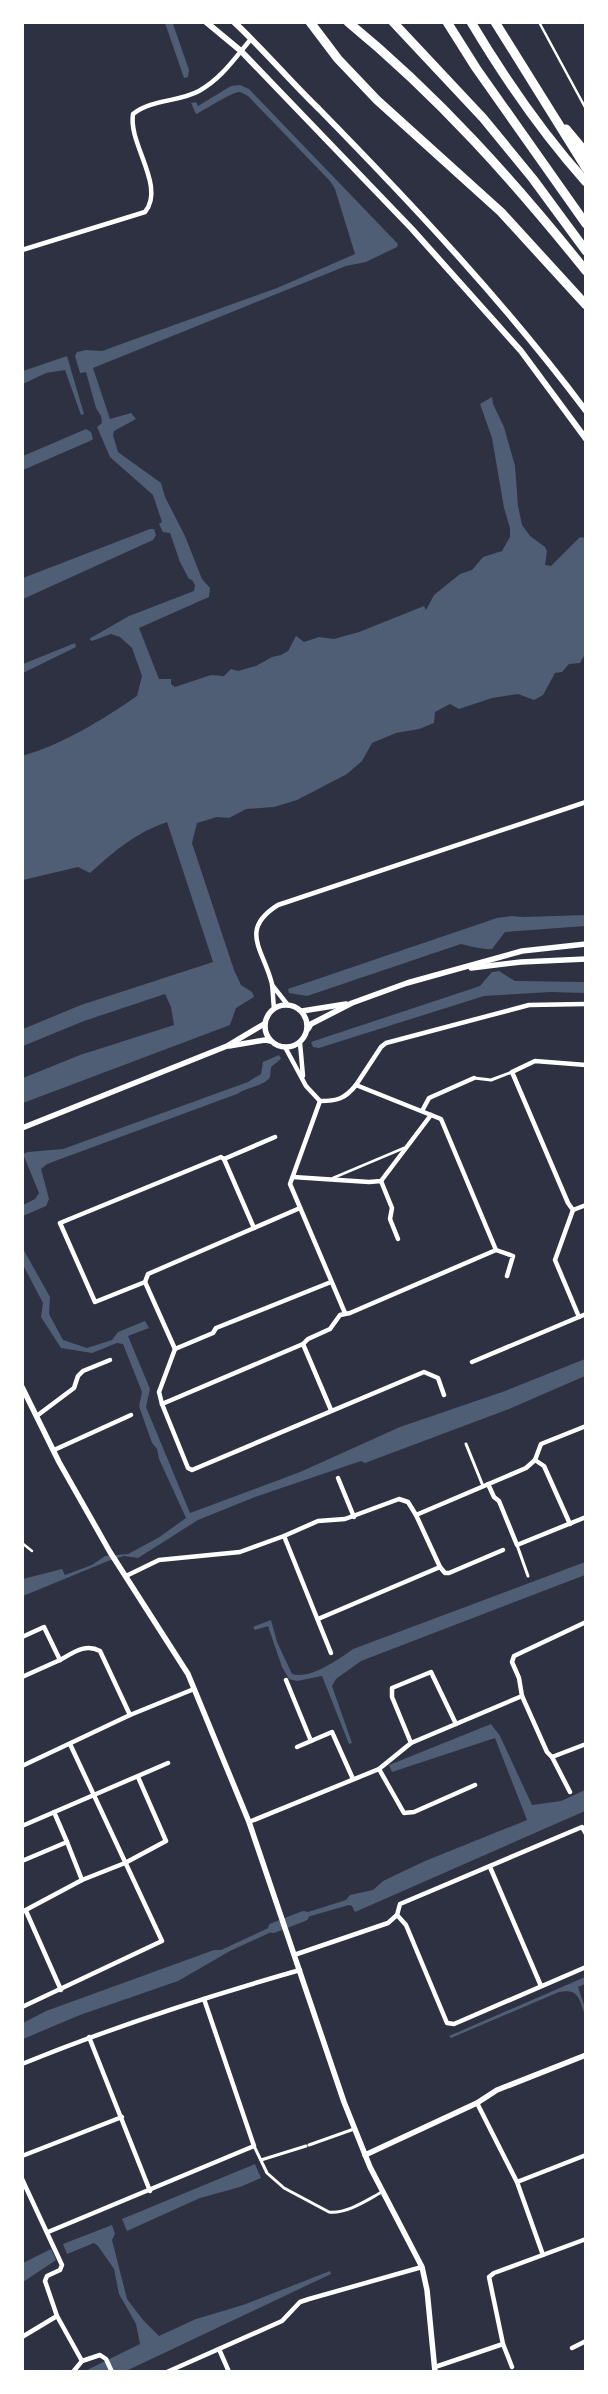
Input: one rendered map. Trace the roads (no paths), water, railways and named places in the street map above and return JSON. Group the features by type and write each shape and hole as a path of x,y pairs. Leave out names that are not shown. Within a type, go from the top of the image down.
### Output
{"highway":[{"path":"310,22 338,59 377,100 501,212 586,305"},
{"path":"348,22 400,67 470,135 535,207 586,271"},
{"path":"393,22 483,118 533,179 586,251"},
{"path":"447,22 481,76 586,224"},
{"path":"471,22 492,58 557,150 586,182"},
{"path":"495,22 586,168"},
{"path":"539,95 586,153"}],"main road":[{"path":"206,22 241,51 412,229 515,345 586,439"},
{"path":"234,22 356,147 487,289 555,370 586,411"}],"street":[{"path":"22,250 145,212 150,206 152,190 132,122 133,114 142,107 198,92 220,76 251,39"},
{"path":"22,1128 227,1046 264,1024 274,1008 272,985 256,933 258,924 264,914 278,905 586,802"},
{"path":"304,1080 300,1043 311,1024 352,1003 407,982 522,951 586,944"},
{"path":"451,971 521,962 586,959"},
{"path":"272,985 287,1004"},
{"path":"302,1012 352,1003"},
{"path":"274,1008 287,1004 297,1007 306,1018 308,1029"},
{"path":"320,1101 333,1101 347,1097 381,1047 386,1043 530,1005 586,1004"},
{"path":"264,1024 266,1034 271,1041"},
{"path":"227,1046 265,1040 285,1047 304,1080 320,1101"},
{"path":"285,1047 300,1043"},
{"path":"422,1111 429,1098 474,1078 491,1080 535,1062 586,1065"},
{"path":"512,1072 568,1203 573,1210"},
{"path":"356,1085 441,1119 496,1250"},
{"path":"320,1101 290,1184 345,1313"},
{"path":"381,1181 430,1115"},
{"path":"146,1282 95,1302 60,1223 275,1137"},
{"path":"224,1159 254,1228"},
{"path":"293,1177 381,1181"},
{"path":"381,1181 392,1208 390,1219 398,1239"},
{"path":"579,1317 555,1260 573,1210 586,1205"},
{"path":"300,1208 148,1274 146,1282 175,1349 159,1392 188,1468 192,1470 424,1372 438,1378 444,1395"},
{"path":"162,1404 303,1344 308,1339 330,1329 340,1315 350,1313 496,1250 512,1256 507,1276"},
{"path":"175,1349 213,1333 216,1328 331,1282"},
{"path":"472,1362 586,1314"},
{"path":"303,1344 331,1410"},
{"path":"38,1415 74,1388 78,1376 83,1371 110,1360"},
{"path":"23,1389 110,1552 182,1662 194,1689 249,1822 365,2154 382,2192 422,2267 427,2290 435,2369 503,2344"},
{"path":"54,1450 131,1415"},
{"path":"416,1515 526,1468 535,1460 541,1444 586,1426"},
{"path":"466,1444 486,1485 499,1501 528,1576"},
{"path":"535,1460 544,1466 570,1524"},
{"path":"338,1478 354,1517"},
{"path":"126,1576 159,1560 240,1552 284,1536 318,1520 354,1517 399,1499 408,1502 440,1567 445,1573 503,1550"},
{"path":"517,1545 586,1518"},
{"path":"284,1536 331,1653"},
{"path":"318,1619 440,1567"},
{"path":"570,1792 552,1757 547,1752 522,1696 519,1678 512,1662 514,1656 586,1622"},
{"path":"22,1637 44,1627 60,1660"},
{"path":"22,1677 82,1648 93,1647 100,1651 130,1715"},
{"path":"411,1743 392,1697 392,1688 431,1672 456,1724"},
{"path":"286,1680 311,1741"},
{"path":"22,1766 130,1715 194,1689"},
{"path":"249,1822 379,1769 411,1743 522,1696"},
{"path":"297,1746 332,1732 353,1779"},
{"path":"22,2007 162,1941 70,1744"},
{"path":"552,1757 586,1744"},
{"path":"22,1826 138,1777 168,1762"},
{"path":"379,1769 404,1813 414,1812 475,1785"},
{"path":"61,1990 24,1911 82,1880 125,1863 166,1841 138,1777"},
{"path":"54,1812 82,1880"},
{"path":"294,1955 388,1922 397,1915 400,1904 582,1827 586,1834"},
{"path":"22,1861 67,1842"},
{"path":"490,1867 541,1986"},
{"path":"397,1915 406,1925 448,2023 454,2024 586,1967"},
{"path":"22,2064 89,2037 300,1970"},
{"path":"204,1999 254,2146 267,2173 284,2188 329,2212 336,2213 382,2192"},
{"path":"89,2037 150,2191"},
{"path":"365,2154 477,2103 497,2090 586,2056"},
{"path":"477,2103 517,2182 543,2255"},
{"path":"22,2156 122,2117"},
{"path":"261,2160 355,2128"},
{"path":"48,2232 254,2146"},
{"path":"517,2182 586,2155"},
{"path":"22,2179 62,2265 60,2270 47,2276 45,2281 57,2316 82,2361"},
{"path":"512,2366 503,2344 489,2277 494,2273 586,2239"},
{"path":"167,2372 282,2321 300,2302 422,2267"},
{"path":"22,2337 57,2316"},
{"path":"572,2348 586,2341"},
{"path":"219,2350 229,2372"},
{"path":"73,2372 82,2361 100,2355 106,2359 112,2372"}],"lane":[{"path":"539,22 586,109"},
{"path":"331,1179 408,1147"},
{"path":"22,1543 32,1550"}],"water":[{"path":"165,23 173,24 189,70 188,77 184,78"},
{"path":"240,85 249,89 398,244 397,247 366,262 346,266 93,368 110,419 131,413 136,419 114,431 113,435 118,452 161,483 165,497 185,536 202,579 210,588 209,597 139,628 159,679 171,679 171,684 175,687 211,675 224,676 231,669 238,671 256,666 272,657 281,655 288,651 296,636 304,642 319,637 334,639 359,632 424,606 426,610 434,595 460,574 472,570 483,557 502,551 510,537 510,528 504,508 492,438 480,404 492,397 493,404 504,427 515,466 518,506 522,525 530,536 545,547 547,551 545,565 551,566 580,537 585,538 585,654 580,663 569,664 562,672 555,673 543,695 534,700 518,694 492,698 459,709 450,704 435,712 434,723 419,729 396,733 372,743 362,761 347,774 297,800 274,807 246,809 229,818 217,817 197,823 192,843 234,970 241,985 252,992 254,997 236,1008 230,1025 23,1103 23,1078 80,1055 174,1025 171,1007 165,994 84,1021 23,1046 23,1029 81,1005 213,962 167,822 146,831 126,843 90,873 78,867 23,880 22,756 68,738 137,696 142,676 132,648 120,637 111,634 92,641 89,639 129,616 194,591 195,585 189,579 180,562 170,533 163,532 159,524 162,522 153,495 110,457 97,427 102,423 101,416 96,408 86,372 80,373 75,356 77,352 86,350 102,351 277,288 355,254 335,189 330,181 248,96 236,92 196,114 191,103 196,102 198,106 231,86"},
{"path":"67,356 84,414 81,415 65,370 46,373 23,384 23,371"},
{"path":"86,429 91,432 93,439 90,441 23,470 23,456"},
{"path":"154,529 156,535 153,540 23,599 23,578"},
{"path":"75,643 76,647 23,673 23,664"},
{"path":"585,915 585,926 505,932 492,949 461,944 307,996 289,993 288,989 497,918 511,916"},
{"path":"499,971 515,981 585,982 585,993 551,992 484,996 319,1048 313,1047 311,1042 480,986 492,972"},
{"path":"279,1055 281,1059 271,1067 270,1077 260,1084 47,1164 41,1169 49,1199 46,1206 23,1216 23,1205 35,1199 39,1193 23,1154 63,1149 248,1082 261,1074 263,1062"},
{"path":"22,1247 50,1297 49,1314 63,1340 87,1348 112,1340 118,1332 145,1321 149,1328 128,1336 150,1389 146,1407 190,1513 300,1472 400,1427 505,1391 585,1359 585,1376 509,1409 365,1463 361,1461 255,1497 198,1520 138,1558 124,1556 108,1561 23,1596 23,1579 62,1569 65,1575 92,1565 105,1556 128,1554 158,1538 186,1518 159,1459 157,1449 152,1443 139,1406 142,1392 123,1344 117,1343 92,1353 61,1348 41,1317 43,1303 23,1265"},
{"path":"585,1562 585,1575 361,1661 336,1679 332,1686 352,1743 349,1744 322,1676 297,1681 289,1679 282,1667 268,1626 255,1630 253,1627 271,1620 277,1642 292,1674 307,1674 324,1668 353,1649"},
{"path":"491,1724 500,1736 532,1805 561,1801 585,1790 585,1811 355,1912 352,1906 349,1905 293,1921 292,1917 346,1900 350,1895 373,1890 383,1881 425,1861 527,1820 495,1738 392,1772 389,1765"},
{"path":"279,1923 280,1928 230,1951 178,1981 80,2015 23,2039 23,2023 46,2011 214,1950 221,1950"},
{"path":"585,1977 585,1984 578,1987 585,2008 585,2015 574,1993 559,1992 451,2038 449,2036"},
{"path":"255,2164 261,2178 240,2187 200,2198 127,2231 122,2219"},
{"path":"112,2225 115,2234 112,2240 127,2299 143,2320 159,2336 196,2319 243,2305 330,2271 331,2274 126,2371 85,2371 140,2344 136,2324 119,2294 114,2269 98,2246 94,2243 67,2254 63,2244"},
{"path":"51,2249 56,2260 23,2282 23,2263"}],"waterway":[{"path":"273,1928 304,1916"}]}
